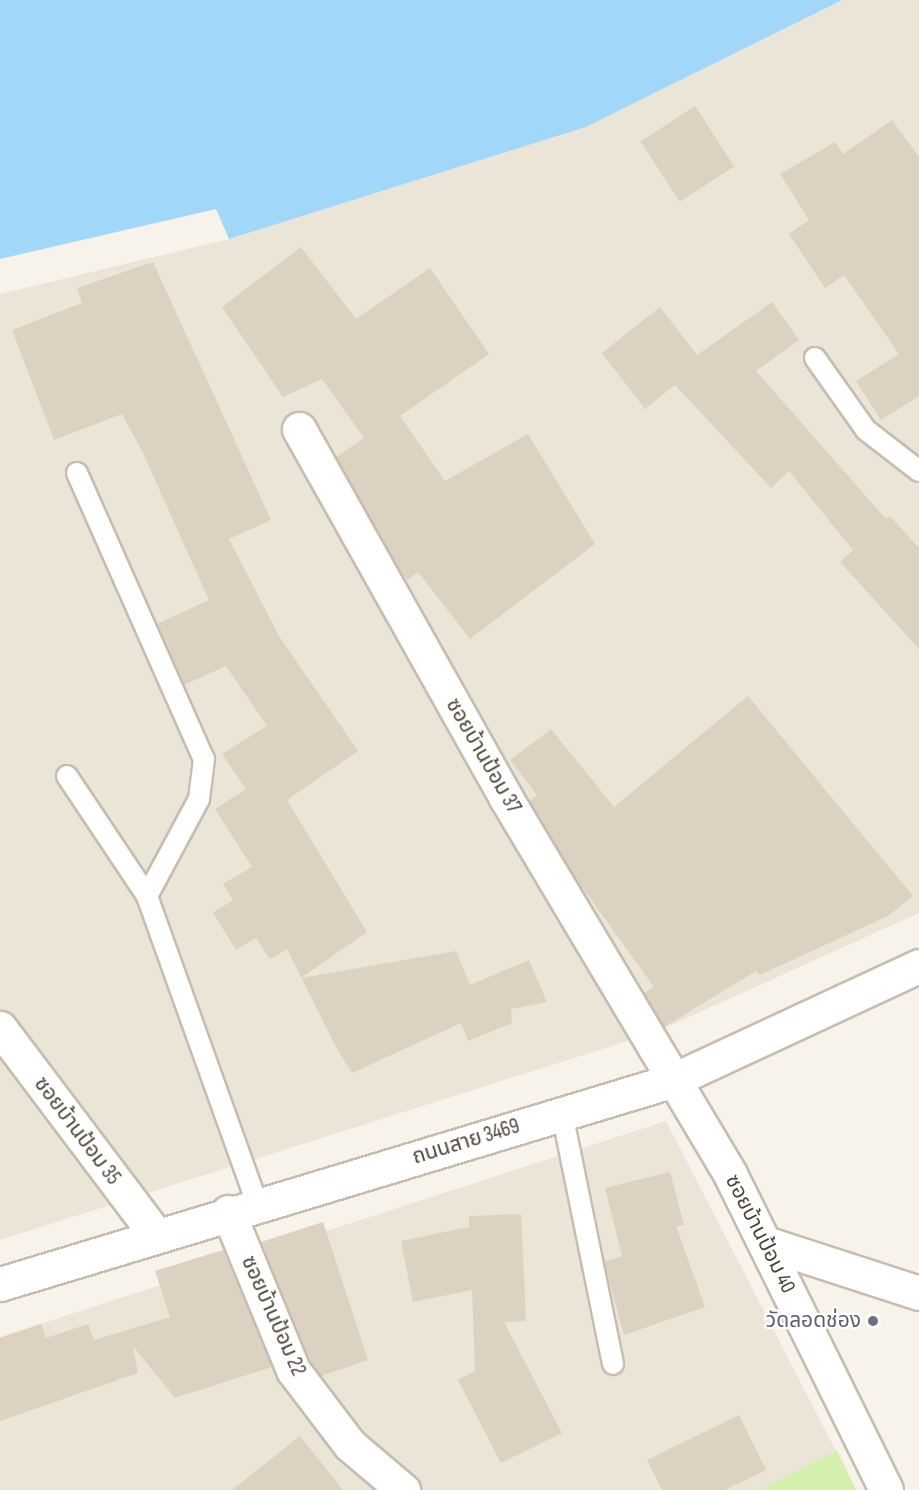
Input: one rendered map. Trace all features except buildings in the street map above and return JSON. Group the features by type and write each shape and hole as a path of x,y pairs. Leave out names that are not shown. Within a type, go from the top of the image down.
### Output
{"street":[{"name":"ซอยบ้านป้อม 37","path":"299,429 671,1081"},
{"name":"ถนนสาย 3469","path":"0,1284 155,1234 671,1081 919,966"},
{"name":"ซอยบ้านป้อม 35","path":"0,1028 155,1234"},
{"name":"ซอยบ้านป้อม 40","path":"671,1081 730,1174 886,1490"},
{"name":"ซอยบ้านป้อม 22","path":"243,1208 293,1370 350,1445 403,1490"},
{"path":"765,1243 919,1293"}],"lane":[{"path":"815,358 866,430 919,471"},
{"path":"77,472 204,759 200,799 147,896"},
{"path":"67,777 147,896 243,1208"},
{"path":"562,1113 613,1364"}],"shaded area":[{"path":"842,0 919,0 919,913 656,1032 0,1240 0,294 229,239 586,127"},
{"path":"666,1121 856,1490 0,1490 0,1337"}],"green space":[{"path":"837,1450 856,1490 760,1490"}],"water":[{"path":"0,0 842,0 586,127 229,239 216,209 0,259"}],"place":[{"name":"วัดลอดช่อง","path":"873,1321"}]}
